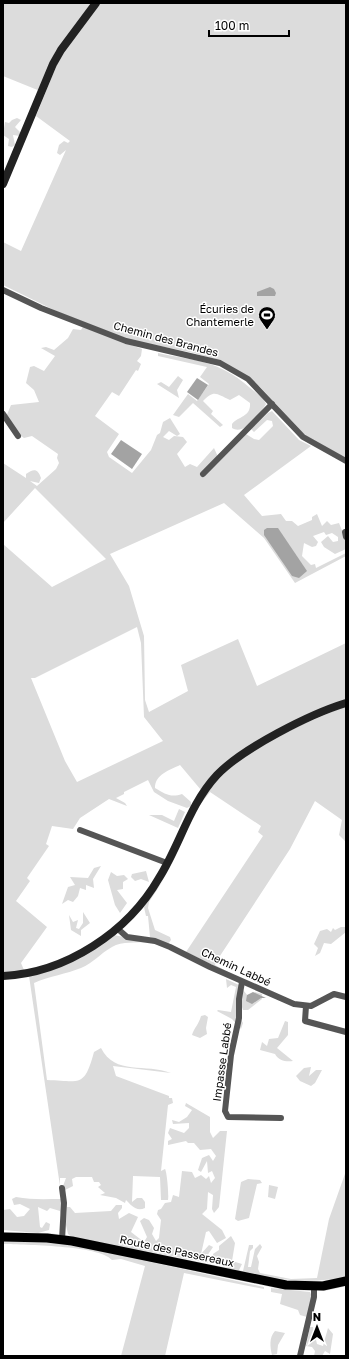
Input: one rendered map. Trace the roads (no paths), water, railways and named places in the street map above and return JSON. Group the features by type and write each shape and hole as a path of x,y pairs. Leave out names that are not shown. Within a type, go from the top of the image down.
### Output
{"main road":[{"path":"3,184 53,64 61,50 96,3"},
{"path":"3,976 25,973 62,962 118,929 149,893 167,863 194,807 217,776 244,754 290,728 346,703"},
{"name":"Route des Passereaux","path":"3,1237 62,1240 275,1284 314,1286 346,1281"}],"street":[{"name":"Chemin des Brandes","path":"3,290 41,308 126,341 220,363 248,379 303,437 346,461"},
{"path":"203,474 272,404"},
{"path":"3,414 18,436"},
{"path":"80,830 167,863"},
{"name":"Chemin Labbé","path":"118,929 127,937 155,941 242,982 294,1004 306,1006"},
{"name":"Impasse Labbé","path":"242,982 238,999 239,1018 231,1056 225,1112 228,1116 281,1118"},
{"path":"346,997 334,994 319,1003 306,1006 305,1021 346,1032"},
{"path":"62,1188 64,1203 62,1240"},
{"path":"300,1356 314,1298 314,1286"}],"place":[{"name":"Écuries de Chantemerle","path":"267,330"}]}
